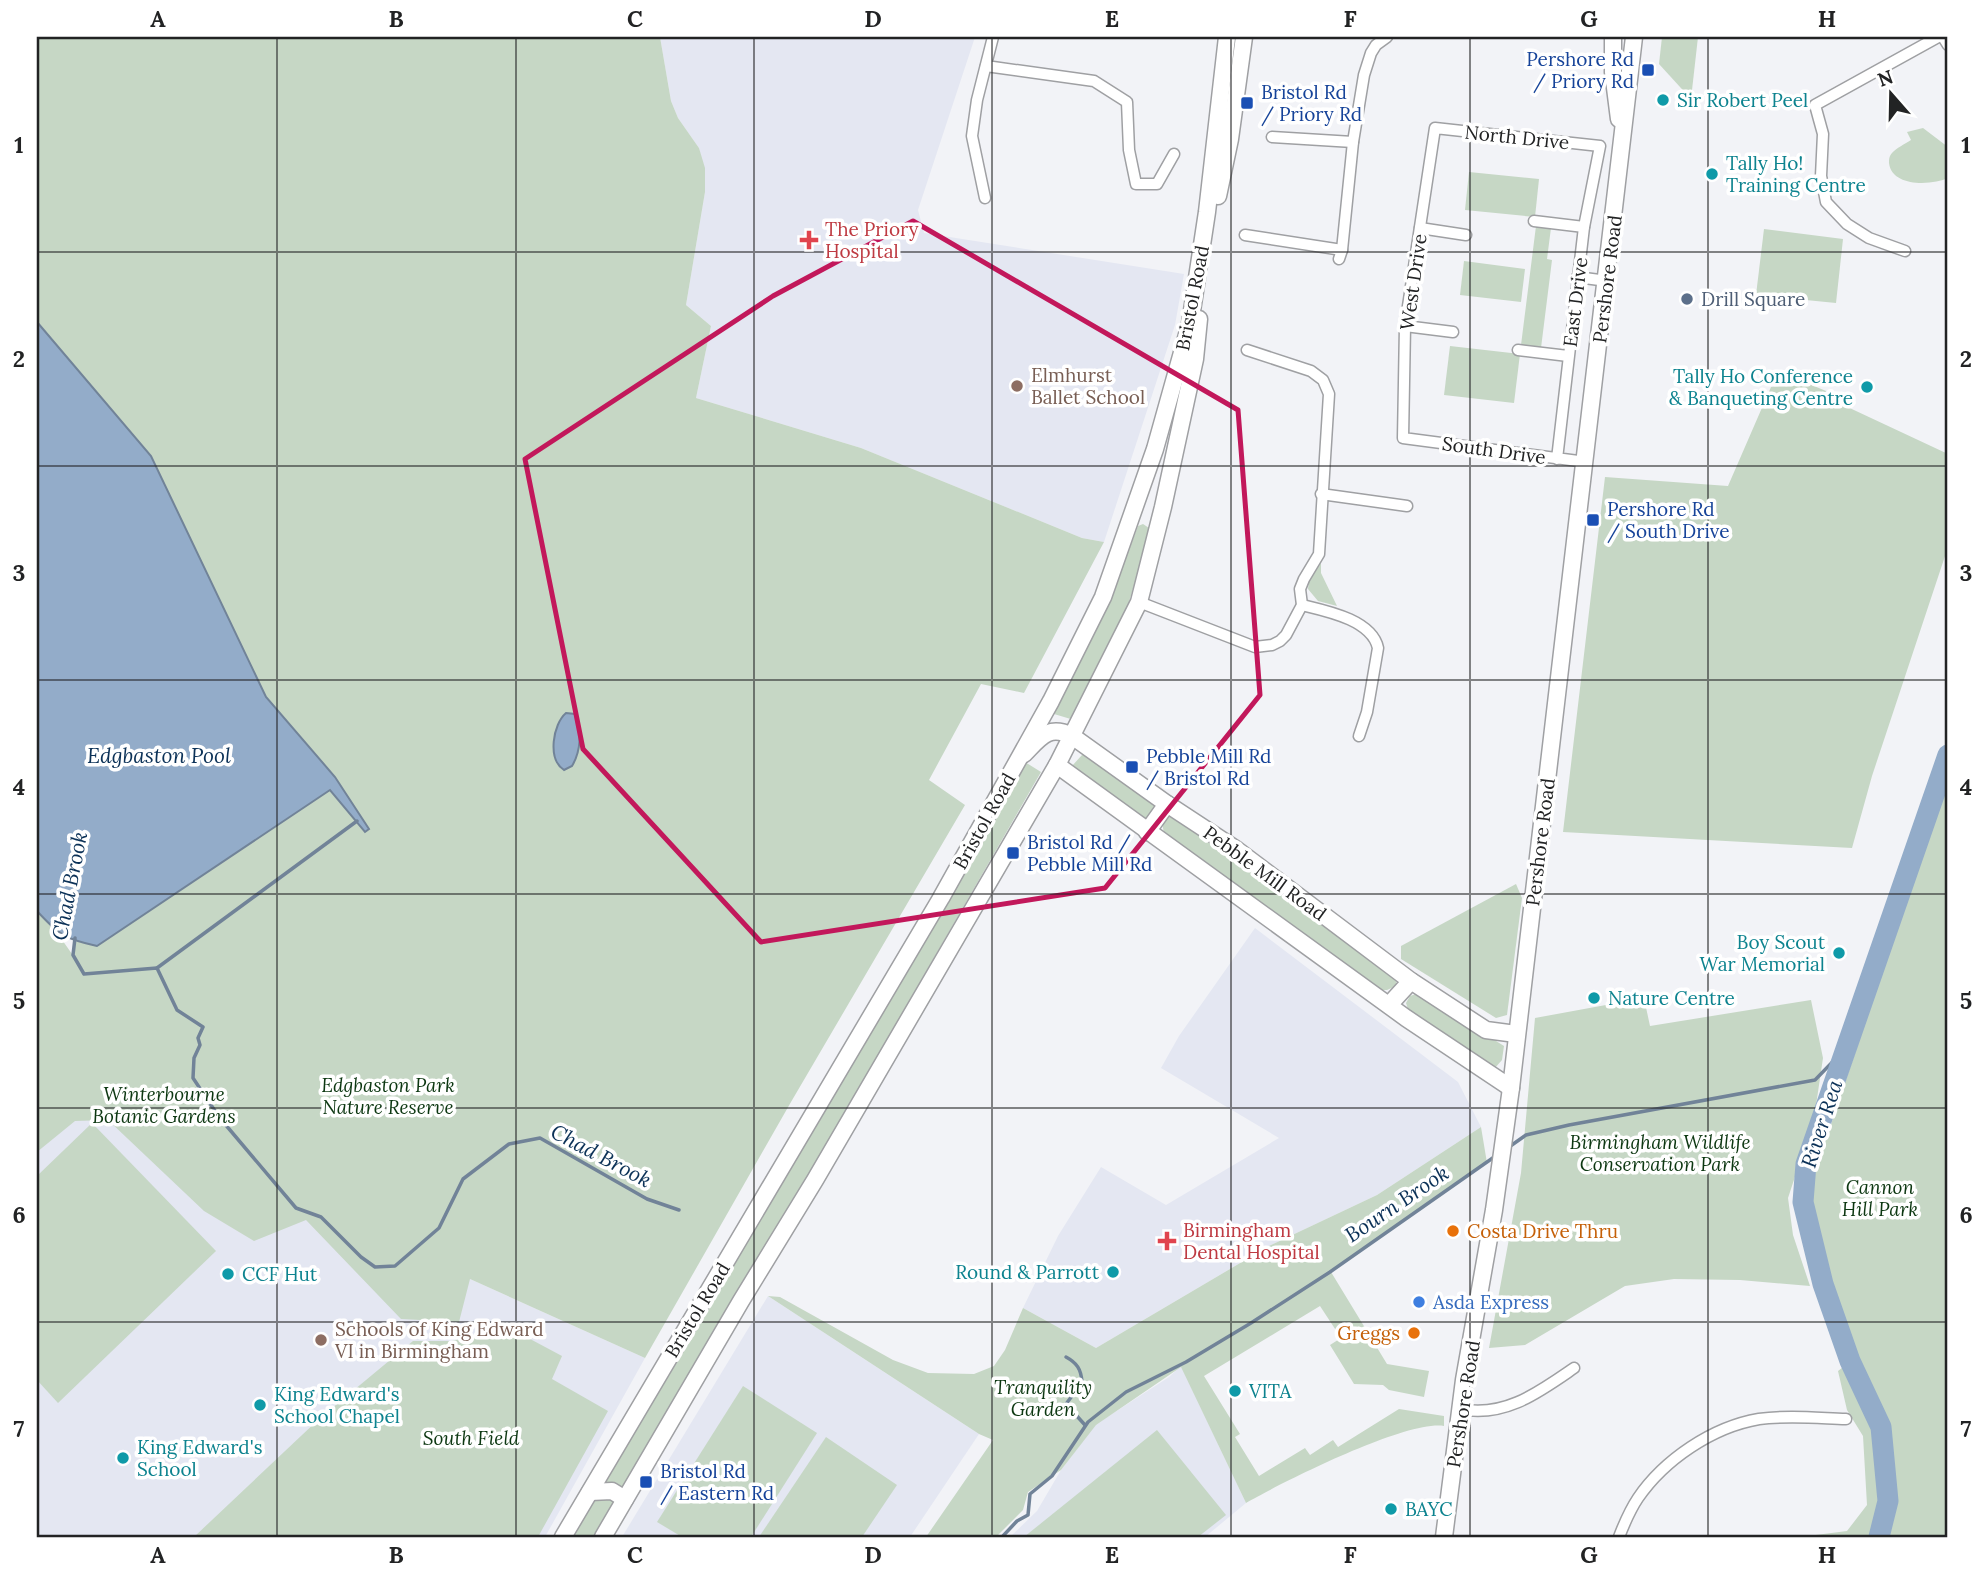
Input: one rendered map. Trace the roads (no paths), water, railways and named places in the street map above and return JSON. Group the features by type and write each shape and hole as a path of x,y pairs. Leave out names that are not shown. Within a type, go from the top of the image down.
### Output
{"main road":[{"name":"Bristol Road","path":"563,1537 934,910 1020,758 1102,597 1155,449 1192,313 1207,212 1227,37"},
{"name":"Bristol Road","path":"603,1537 1057,765 1139,602 1195,359 1215,210 1230,139 1244,37"},
{"name":"Pershore Road","path":"1613,37 1613,72 1623,146"},
{"name":"Pershore Road","path":"1444,1537 1460,1409 1511,1088 1634,37"},
{"path":"1020,758 1044,734 1061,731 1072,736"},
{"name":"Pebble Mill Road","path":"1072,736 1167,804 1237,849 1411,981 1486,1030 1516,1034"},
{"name":"Pebble Mill Road","path":"1057,765 1389,1005 1511,1088"},
{"path":"1147,832 1167,804"},
{"path":"1389,1005 1411,981"},
{"path":"590,1492 612,1491 625,1499"}],"street":[{"path":"985,198 972,136 993,37"},
{"path":"1244,234 1341,254 1353,142 1367,60 1376,45 1387,37"},
{"path":"1905,251 1869,238 1847,224 1826,202 1821,176 1822,135 1815,105 1938,37"},
{"path":"1943,37 1948,45"},
{"path":"986,66 1094,81 1126,102 1129,150 1136,184 1157,184 1174,154"},
{"name":"North Drive","path":"1435,128 1600,146"},
{"name":"West Drive","path":"1403,438 1405,326 1435,128"},
{"path":"1272,136 1353,142"},
{"name":"East Drive","path":"1557,459 1577,277 1600,146"},
{"path":"1534,221 1584,227"},
{"path":"1420,228 1466,235"},
{"path":"1577,277 1607,281"},
{"path":"1405,326 1452,332"},
{"path":"1139,602 1255,647 1280,641 1302,605 1300,589 1319,554 1329,394 1323,380 1311,371 1247,350"},
{"path":"1518,351 1568,356"},
{"name":"South Drive","path":"1403,438 1586,462"},
{"path":"1321,494 1407,506"},
{"path":"1302,605 1361,625 1370,631 1377,642 1367,712 1359,736"},
{"path":"1460,1409 1478,1412 1528,1399 1574,1368"},
{"path":"1619,1537 1638,1499 1662,1471 1686,1451 1719,1432 1758,1419 1846,1419"}],"water":[{"name":"Edgbaston Pool","path":"37,322 151,456 266,697 335,777 369,829 365,832 330,790 97,946 63,935 37,911"},
{"path":"566,713 575,714 580,741 572,766 564,770 555,758 554,742 558,725"}],"waterway":[{"name":"River Rea","path":"1879,1537 1888,1501 1881,1427 1850,1361 1823,1284 1803,1202 1806,1164 1948,755"},
{"path":"157,968 357,821"},
{"name":"Chad Brook","path":"75,938 73,955 84,974 157,968 177,1010 203,1027 198,1038 200,1045 194,1058 193,1078 219,1117 296,1208 321,1217 361,1257 375,1267 395,1266 439,1228 463,1179 509,1144 540,1138 647,1199 679,1210"},
{"name":"Bourn Brook","path":"1509,1147 1526,1135 1569,1125 1815,1080 1847,1047"},
{"name":"Bourn Brook","path":"1002,1537 1017,1521 1028,1515 1030,1494 1052,1476 1088,1422 1126,1392 1186,1362 1251,1323 1330,1272 1497,1155"},
{"path":"1066,1357 1076,1364 1081,1373 1082,1382 1077,1389"},
{"path":"1072,1396 1066,1404 1085,1425"}],"place":[{"name":"Pershore Rd / Priory Rd","path":"1648,70"},
{"name":"Sir Robert Peel","path":"1663,100"},
{"name":"Bristol Rd / Priory Rd","path":"1247,103"},
{"name":"Tally Ho! Training Centre","path":"1712,174"},
{"name":"The Priory Hospital","path":"809,240"},
{"name":"Drill Square","path":"1687,299"},
{"name":"Elmhurst Ballet School","path":"1017,386"},
{"name":"Tally Ho Conference & Banqueting Centre","path":"1867,387"},
{"name":"Pershore Rd / South Drive","path":"1593,520"},
{"name":"Pebble Mill Rd / Bristol Rd","path":"1132,767"},
{"name":"Bristol Rd / Pebble Mill Rd","path":"1013,853"},
{"name":"Boy Scout War Memorial","path":"1839,953"},
{"name":"Nature Centre","path":"1594,998"},
{"name":"Costa Drive Thru","path":"1453,1231"},
{"name":"Birmingham Dental Hospital","path":"1167,1241"},
{"name":"Round & Parrott","path":"1113,1272"},
{"name":"CCF Hut","path":"228,1274"},
{"name":"Asda Express","path":"1419,1302"},
{"name":"Greggs","path":"1414,1333"},
{"name":"Schools of King Edward VI in Birmingham","path":"321,1340"},
{"name":"VITA","path":"1235,1391"},
{"name":"King Edward's School Chapel","path":"260,1405"},
{"name":"King Edward's School","path":"123,1458"},
{"name":"Bristol Rd / Eastern Rd","path":"646,1482"},
{"name":"BAYC","path":"1391,1509"}],"park label":[{"name":"Edgbaston Park Nature Reserve","path":"388,1096"},
{"name":"Winterbourne Botanic Gardens","path":"164,1105"},
{"name":"Birmingham Wildlife Conservation Park","path":"1660,1153"},
{"name":"Cannon Hill Park","path":"1880,1198"},
{"name":"Tranquility Garden","path":"1043,1398"},
{"name":"South Field","path":"471,1438"}]}
